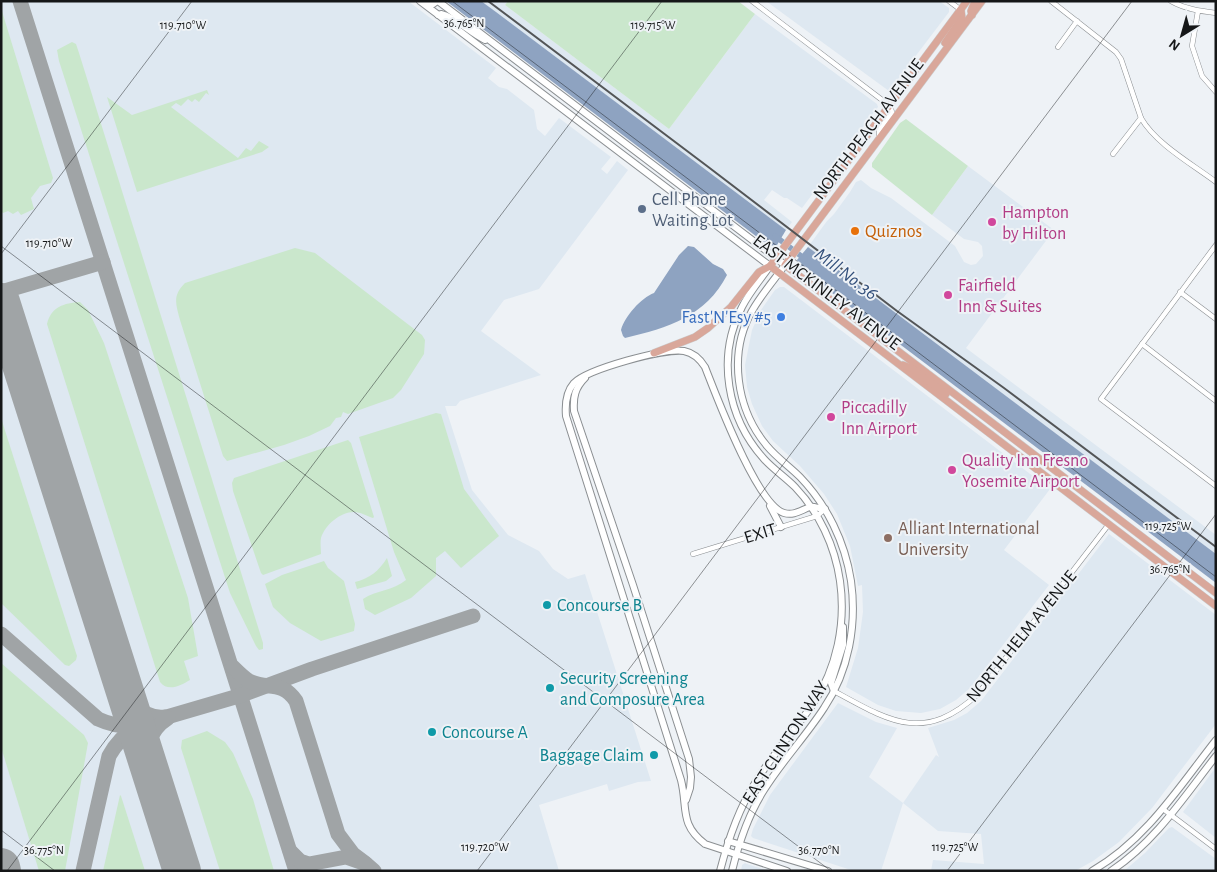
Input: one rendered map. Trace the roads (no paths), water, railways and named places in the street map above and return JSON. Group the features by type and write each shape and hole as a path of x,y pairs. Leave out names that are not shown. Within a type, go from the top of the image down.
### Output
{"main road":[{"name":"EAST MCKINLEY AVENUE","path":"420,1 1216,606"},
{"path":"427,1 433,4 438,1"},
{"name":"EAST MCKINLEY AVENUE","path":"438,1 1216,593"},
{"name":"NORTH PEACH AVENUE","path":"654,353 686,341 708,328 732,308 759,272 770,266 967,1"},
{"path":"972,15 971,11 975,1"},
{"name":"NORTH PEACH AVENUE","path":"779,273 982,1"},
{"path":"932,68 940,50 961,21 963,15 961,10"},
{"path":"438,15 446,15 472,34 499,47"},
{"name":"EAST CLINTON WAY","path":"720,871 738,813 755,782 814,703 823,687 835,656 842,621 842,595 838,569 830,543 811,507 800,492 765,459 749,439 738,418 729,385 729,352 737,318 747,298 770,266"},
{"name":"EAST CLINTON WAY","path":"732,871 748,820 763,790 823,710 834,691 848,652 852,623 850,576 843,548 834,526 825,509 805,482 762,440 751,422 741,392 738,360 744,328 754,308 779,273"},
{"path":"781,527 737,444 701,361 693,354 684,351 654,353 592,373 581,378 570,388 566,402 566,416 681,780 689,828 696,837 706,844 787,871"},
{"path":"900,366 911,368 946,394 970,407"},
{"path":"592,373 577,388 574,394 574,411 624,557 689,759 691,777 685,804"},
{"path":"761,490 774,507 784,513 796,514 811,507 825,509"},
{"path":"1109,524 1116,523 1145,545 1169,558"},
{"path":"612,561 624,557"},
{"path":"834,691 831,686 832,680 841,654 844,637 842,621"},
{"path":"1092,871 1108,862 1134,840 1163,809 1216,740"},
{"path":"1112,871 1128,860 1150,840 1216,756"},
{"path":"728,842 828,871"}],"street":[{"path":"752,1 890,106 892,112 879,130 879,139"},
{"path":"949,1 961,10"},
{"path":"1051,1 1110,46 1121,59 1141,118 1155,137 1216,182"},
{"path":"1171,1 1177,5 1198,11 1216,13"},
{"path":"1198,11 1192,46 1202,76 1216,92"},
{"path":"1058,47 1078,22"},
{"path":"1113,154 1141,118"},
{"path":"1216,245 1102,399 1216,486"},
{"path":"1180,292 1216,319"},
{"path":"1142,344 1216,401"},
{"name":"EXIT","path":"693,554 816,516 825,509"},
{"name":"NORTH HELM AVENUE","path":"834,691 883,717 901,722 917,723 938,720 958,710 982,689 1109,524"},
{"path":"1163,809 1216,849"}],"water":[{"path":"446,1 481,1 496,12 786,230 777,245 769,246"},
{"path":"688,246 694,247 713,264 723,269 727,275 718,289 708,301 684,318 656,330 625,338 621,330 630,313 639,303 654,293 679,255"},
{"path":"808,247 1216,554 1216,583 799,268 797,260"}],"waterway":[{"name":"Mill No. 36","path":"775,236 805,259"}],"railway":[{"path":"488,1 897,311 1004,388 1216,547"}],"place":[{"name":"Cell Phone Waiting Lot","path":"642,209"},
{"name":"Hampton by Hilton","path":"992,222"},
{"name":"Quiznos","path":"855,231"},
{"name":"Fairfield Inn & Suites","path":"948,295"},
{"name":"Fast'N'Esy #5","path":"781,317"},
{"name":"Piccadilly Inn Airport","path":"831,417"},
{"name":"Quality Inn Fresno Yosemite Airport","path":"952,470"},
{"name":"Alliant International University","path":"888,538"},
{"name":"Concourse B","path":"547,605"},
{"name":"Security Screening and Composure Area","path":"550,688"},
{"name":"Concourse A","path":"432,732"},
{"name":"Baggage Claim","path":"654,755"}]}
